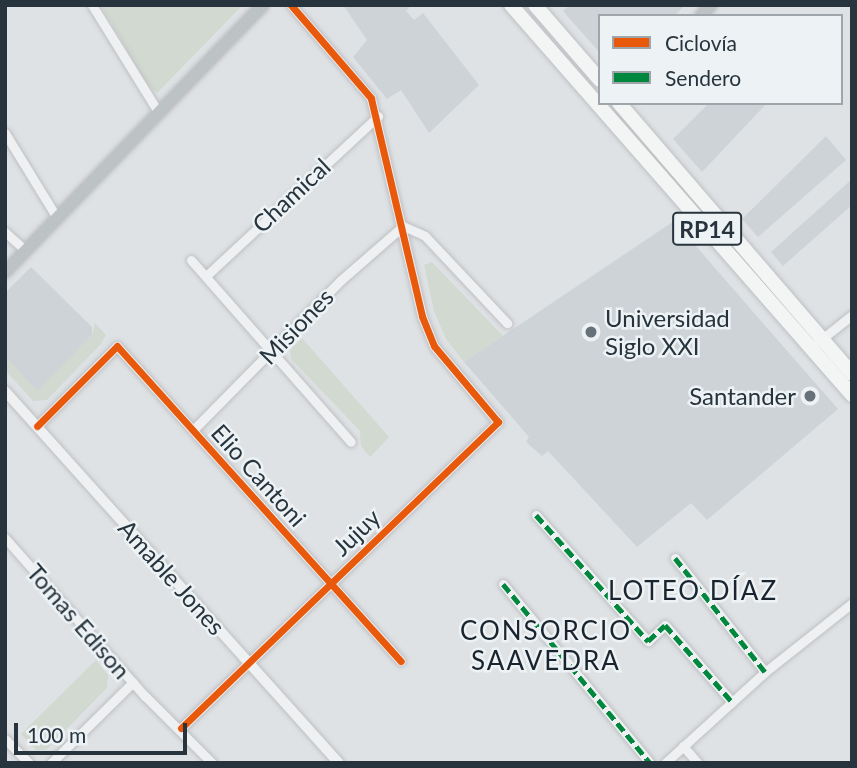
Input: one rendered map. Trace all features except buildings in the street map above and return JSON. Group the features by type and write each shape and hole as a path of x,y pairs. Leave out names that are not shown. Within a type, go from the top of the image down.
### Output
{"main road":[{"path":"5,272 262,5"},
{"name":"RP14","path":"511,5 598,98"},
{"path":"535,5 598,78"},
{"name":"RP14","path":"621,105 816,344 852,395"},
{"name":"RP14","path":"606,107 816,344 852,374"}],"street":[{"path":"92,5 159,113"},
{"path":"290,5 362,84 378,116 403,226 425,236 507,323"},
{"name":"Chamical","path":"206,276 378,116"},
{"path":"5,133 57,218"},
{"name":"Misiones","path":"193,430 341,280 403,226"},
{"name":"Jujuy","path":"181,728 498,422 434,345 422,316 403,226"},
{"path":"5,232 26,251"},
{"path":"191,260 351,442"},
{"path":"816,344 852,315"},
{"name":"Elio Cantoni","path":"37,426 117,346 401,661"},
{"name":"Amable Jones","path":"5,391 339,763"},
{"path":"536,515 648,641 665,625 732,702"},
{"name":"Tomas Edison","path":"5,538 133,682 181,728 208,761"},
{"path":"675,558 765,672"},
{"path":"503,584 650,763"},
{"path":"665,763 765,672 852,603"},
{"path":"51,763 133,682"},
{"path":"5,739 29,763"},
{"path":"683,746 698,763"}],"shaded area":[{"path":"101,5 243,5 157,93 147,84"},
{"path":"343,5 411,5 406,11 414,20 423,13 479,85 429,133 401,90 387,99 353,57 367,40"},
{"path":"570,5 685,5 676,14 598,14 598,51 563,11"},
{"path":"707,105 765,105 702,172 673,139"},
{"path":"826,136 846,160 758,237 742,219"},
{"path":"852,179 852,205 783,266 771,252"},
{"path":"674,221 838,409 707,520 691,503 637,547 548,451 542,456 526,442 529,437 464,362"},
{"path":"432,262 503,336 464,362 446,339 434,311 424,265"},
{"path":"31,267 92,327 92,335 37,392 5,356 5,293"},
{"path":"95,323 106,335 101,344 47,400 33,401 5,370 5,356 37,391 92,335"},
{"path":"302,338 389,437 370,457 361,446 360,431 291,359 290,350"},
{"path":"96,660 108,675 107,688 46,750 36,750 21,734"}],"marked path":[{"path":"536,515 648,641 665,625 732,702"},
{"path":"675,558 765,672"},
{"path":"503,584 650,763"}],"cycle path":[{"path":"181,728 498,422 434,346 422,316 371,98 291,5"},
{"path":"37,426 117,346 401,661"}],"place":[{"name":"Universidad Siglo XXI","path":"591,332"},
{"name":"Santander","path":"810,396"}],"district":[{"name":"LOTEO DÍAZ","path":"693,591"},
{"name":"CONSORCIO SAAVEDRA","path":"546,646"}]}
